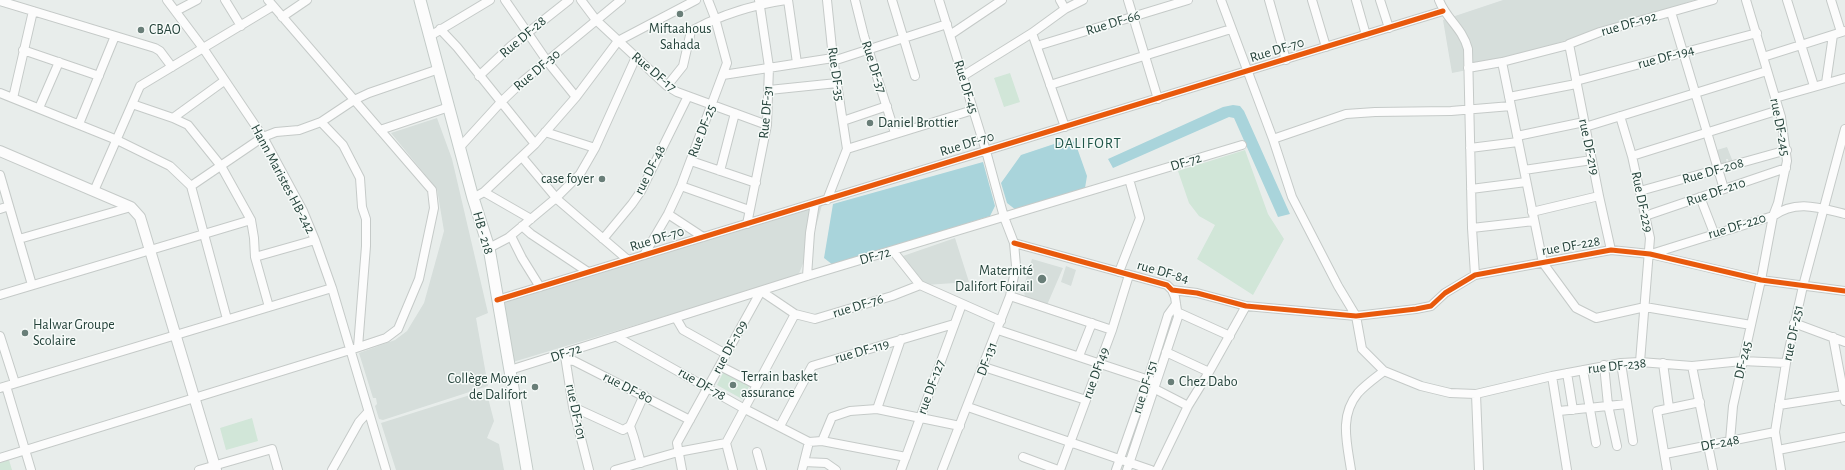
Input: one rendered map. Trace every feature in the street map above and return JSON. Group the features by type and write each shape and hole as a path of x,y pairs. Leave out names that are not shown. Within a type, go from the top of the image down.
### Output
{"main road":[{"name":"HB - 218","path":"420,0 473,198 489,248 528,470"}],"street":[{"name":"Hann Maristes HB-242","path":"167,0 203,48 263,137 303,211 315,240 354,349 368,412 386,470"},
{"path":"176,11 197,0"},
{"path":"225,0 241,26"},
{"path":"282,17 307,0"},
{"path":"430,36 490,0"},
{"path":"505,0 547,61 576,97"},
{"name":"Rue DF-28","path":"479,76 528,33 569,0"},
{"name":"Rue DF-17","path":"581,0 596,20 667,86 677,92 767,124"},
{"name":"Rue DF-30","path":"460,147 501,102 547,61 621,0"},
{"path":"473,198 484,192 535,144 576,97 618,41 696,0"},
{"name":"Rue DF-25","path":"644,255 668,214 682,186 727,63 715,18 708,0"},
{"path":"667,86 684,66 692,31 715,18 760,2 787,0 797,63"},
{"name":"Rue DF-37","path":"855,0 895,134"},
{"path":"892,0 915,76"},
{"name":"Rue DF-45","path":"939,0 974,110 1004,217 1014,243"},
{"path":"950,35 990,4 1002,0"},
{"path":"1060,0 1065,9"},
{"path":"963,76 1032,33 1065,9 1083,0"},
{"path":"1128,0 1158,99"},
{"name":"Rue DF-66","path":"1037,46 1188,0"},
{"path":"1221,0 1246,72 1273,139 1298,212 1356,316 1362,348 1384,371 1358,393 1349,407 1344,426 1351,470"},
{"path":"1269,0 1286,60"},
{"path":"1312,0 1326,47"},
{"path":"1356,0 1366,35"},
{"path":"1380,0 1389,28"},
{"path":"1439,0 1443,11 1454,21 1466,41 1469,58 1472,228 1475,275"},
{"name":"rue DF-192","path":"1468,68 1502,62 1568,45 1600,32 1713,0"},
{"name":"rue DF-245","path":"1746,0 1779,110 1787,150 1786,168 1773,216 1761,280"},
{"path":"1787,0 1814,86"},
{"path":"1826,82 1840,33 1831,0"},
{"path":"0,1 157,49 172,67"},
{"name":"Rue DF-35","path":"829,1 833,59 847,149"},
{"name":"Rue DF-31","path":"747,224 767,124 769,67 760,2"},
{"path":"0,458 386,338 398,328 419,279 434,208 432,190 270,3 241,26 140,86 94,191"},
{"path":"13,98 23,50 34,11"},
{"name":"Rue DF-70","path":"498,300 1443,11"},
{"path":"1671,12 1724,189"},
{"path":"723,75 769,67 833,59 869,50 947,24"},
{"path":"440,29 535,144"},
{"path":"1050,85 1231,29"},
{"path":"1032,33 1065,127"},
{"name":"rue DF-194","path":"1509,97 1576,83 1757,33"},
{"path":"1764,57 1840,33"},
{"path":"78,124 115,36"},
{"name":"rue DF-219","path":"1568,45 1599,196 1612,250"},
{"path":"23,50 99,76"},
{"path":"489,248 511,236 556,198 580,174 595,148 636,57"},
{"path":"39,108 59,62"},
{"path":"1502,62 1543,263 1576,308 1596,318 1645,307 1751,325"},
{"path":"191,186 263,137 276,132 299,130 321,122 354,100 369,93 439,69"},
{"path":"1470,148 1518,139 1620,116 1767,71"},
{"path":"1775,98 1826,82 1845,78"},
{"path":"173,118 224,81"},
{"path":"768,90 837,83"},
{"path":"0,93 117,140 170,166 191,186 227,319"},
{"name":"rue DF-48","path":"603,239 641,191 688,96"},
{"path":"132,104 173,118 188,125 221,166 251,220 255,257 269,307"},
{"path":"843,121 887,106"},
{"path":"1273,139 1346,114 1451,111 1511,106"},
{"path":"380,130 449,107"},
{"path":"827,200 847,149 974,110"},
{"path":"1632,156 1779,110"},
{"path":"720,171 735,113"},
{"name":"Rue DF-229","path":"1620,116 1632,156 1650,238 1650,254 1640,362"},
{"path":"321,122 343,146 360,178 362,207 366,219 366,246 354,349"},
{"name":"rue DF-251","path":"1778,470 1778,450 1775,432 1786,362 1803,286 1845,129"},
{"path":"545,132 595,148"},
{"name":"DF-72","path":"510,370 565,357 617,337 807,276 1242,145"},
{"name":"Rue DF-208","path":"1640,191 1787,150"},
{"path":"0,151 130,207 140,217 215,468"},
{"path":"522,157 556,198 628,260"},
{"path":"1524,170 1592,160"},
{"path":"691,161 756,183"},
{"path":"1836,167 1845,170"},
{"name":"Rue DF-210","path":"1645,216 1786,168"},
{"path":"0,175 32,286"},
{"path":"1119,272 1140,219 1129,179"},
{"path":"1471,189 1526,182"},
{"path":"682,186 749,210"},
{"path":"484,192 531,219"},
{"path":"1532,212 1599,196"},
{"path":"1700,197 1714,233"},
{"path":"807,276 810,233 815,203"},
{"path":"0,209 9,206"},
{"name":"rue DF-220","path":"1650,254 1773,216 1785,208 1798,206 1824,209 1845,214"},
{"path":"19,239 130,207"},
{"path":"668,214 703,237"},
{"path":"0,295 251,220"},
{"path":"1472,228 1534,221"},
{"path":"522,226 531,234 588,272"},
{"path":"511,236 522,258 540,287"},
{"path":"255,257 315,240"},
{"name":"rue DF-84","path":"1014,243 1167,285 1172,290 1197,293 1246,306 1356,316"},
{"name":"DF-131","path":"942,470 984,367 1010,296 1016,271 1014,243"},
{"name":"rue DF-228","path":"1356,316 1430,306 1445,292 1475,275 1612,250 1650,254 1761,280 1845,291"},
{"path":"893,251 920,285 1001,322"},
{"name":"rue DF149","path":"1059,470 1112,330 1129,275"},
{"name":"DF-245","path":"1730,441 1732,406 1761,280"},
{"name":"rue DF-76","path":"761,291 795,314 814,320 892,296 920,285"},
{"path":"31,470 3,387 332,288"},
{"name":"rue DF-151","path":"1128,466 1178,317 1172,290"},
{"name":"rue DF-109","path":"677,449 690,420 761,291"},
{"path":"1010,296 1112,330"},
{"name":"rue DF-127","path":"901,470 919,417 962,304"},
{"path":"1157,470 1188,406 1230,336 1246,306"},
{"path":"1176,308 1230,336"},
{"name":"rue DF-151","path":"1116,470 1148,379 1168,315 1176,308"},
{"path":"733,470 726,443 743,408 757,386 795,314"},
{"path":"676,318 683,330 726,354"},
{"path":"1079,356 1092,323"},
{"path":"1794,323 1845,342"},
{"name":"rue DF-119","path":"780,426 812,366 954,324"},
{"path":"998,330 1148,379 1156,386 1188,406"},
{"name":"rue DF-78","path":"617,337 743,408 809,442"},
{"path":"1779,405 1844,398 1833,337"},
{"path":"0,339 14,383"},
{"path":"877,409 901,339"},
{"path":"1166,352 1209,372"},
{"name":"rue DF-80","path":"565,357 644,395 690,420"},
{"name":"rue DF-101","path":"565,357 573,407 589,470"},
{"name":"rue DF-238","path":"1384,371 1421,386 1450,392 1476,394 1552,376 1621,363 1640,362 1692,366 1742,361 1786,362"},
{"path":"1621,363 1626,404 1633,441"},
{"path":"1663,363 1670,408"},
{"path":"1604,365 1608,405 1617,446"},
{"path":"720,366 757,386"},
{"path":"1692,366 1713,470"},
{"path":"984,367 1086,400"},
{"path":"1583,370 1596,443"},
{"path":"1567,373 1573,410"},
{"path":"1552,376 1559,411 1567,470"},
{"path":"1476,394 1478,470"},
{"path":"573,407 620,430 626,429 630,426 644,395"},
{"path":"1667,470 1657,411 1700,402"},
{"path":"1559,411 1626,404"},
{"path":"968,407 1120,458 1128,466 1151,470"},
{"path":"822,441 832,417 850,411 877,409 960,426"},
{"path":"332,470 358,422 368,412"},
{"path":"630,426 640,463"},
{"name":"DF-248","path":"1665,454 1775,432"},
{"path":"1778,450 1845,437"},
{"path":"836,470 826,463 803,466 809,442 822,441 906,457"},
{"path":"615,470 640,463 677,449 726,443"},
{"path":"199,470 215,468 272,449 278,470"},
{"path":"677,449 682,470"},
{"path":"757,452 762,470"},
{"path":"1023,457 1059,470"}],"shaded area":[{"path":"1503,0 1695,0 1557,43 1553,53 1452,73 1443,20"},
{"path":"437,118 452,159 488,313 476,318 488,386 383,420 379,419 375,406 377,404 376,398 373,398 359,353 395,340 407,331 424,303 444,231 437,189 391,133"},
{"path":"1727,147 1733,162 1729,164 1728,159 1726,159 1727,164 1722,166 1717,150"},
{"path":"822,205 811,244 798,276 513,362 502,302"},
{"path":"955,238 969,282 926,285 903,256"},
{"name":"Maternité Dalifort Foirail","path":"1032,259 1063,268 1047,305 1025,296 1023,289"},
{"path":"1066,266 1076,270 1071,286 1061,282"},
{"path":"486,390 494,421 487,438 499,444 504,470 396,470 381,423"}],"green space":[{"path":"1010,73 1020,102 1004,107 994,78"},
{"path":"1245,150 1268,214 1284,239 1253,295 1197,259 1215,225 1199,216 1189,203 1178,171"},
{"name":"Terrain basket assurance","path":"724,371 750,385 742,399 717,385"},
{"path":"252,418 258,441 226,450 220,428"},
{"path":"9,460 12,470 0,470 0,463"}],"water":[{"path":"1233,105 1240,106 1244,111 1290,214 1278,217 1234,118 1229,117 1113,168 1108,159 1223,107"},
{"path":"1066,140 1075,142 1087,176 1085,188 1016,210 1007,203 1001,183 1021,155"},
{"path":"983,162 995,206 990,216 833,265 824,258 833,204"}],"cycle path":[{"path":"497,300 1443,11"},
{"path":"1014,243 1167,285 1172,290 1197,293 1246,306 1356,316 1431,306 1445,293 1475,275 1611,250 1650,254 1761,280 1845,291"}],"place":[{"name":"Miftaahous Sahada","path":"680,14"},
{"name":"CBAO","path":"141,30"},
{"name":"Daniel Brottier","path":"870,123"},
{"name":"case foyer","path":"602,179"},
{"name":"Maternité Dalifort Foirail","path":"1042,279"},
{"name":"Halwar Groupe Scolaire","path":"25,333"},
{"name":"Chez Dabo","path":"1171,382"},
{"name":"Terrain basket assurance","path":"733,385"},
{"name":"Collège Moyen de Dalifort","path":"535,387"}],"district":[{"name":"DALIFORT","path":"1088,143"}]}
